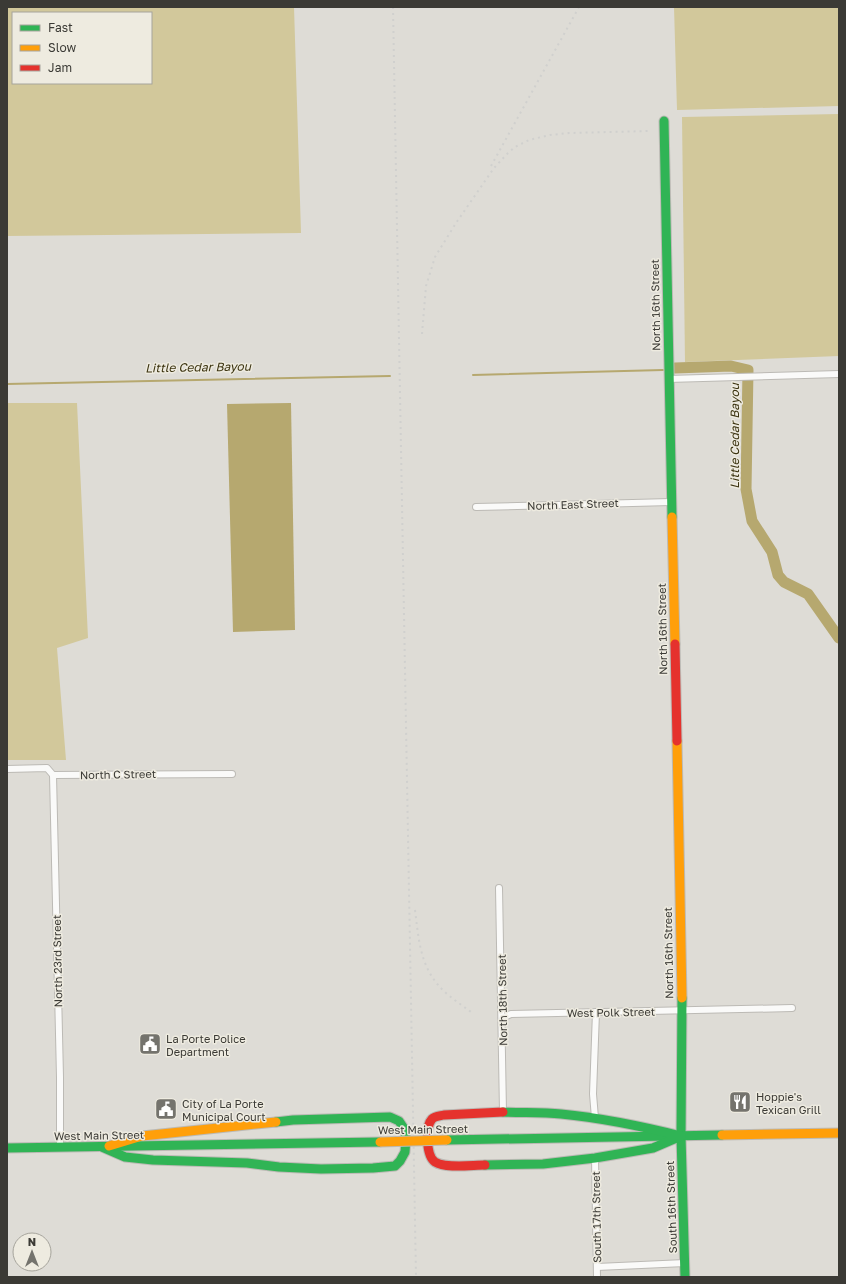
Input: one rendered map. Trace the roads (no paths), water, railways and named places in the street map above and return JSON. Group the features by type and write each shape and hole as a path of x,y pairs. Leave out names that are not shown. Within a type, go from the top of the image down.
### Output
{"main road":[{"name":"North 16th Street","path":"664,122 668,379 682,1010 681,1136"},
{"path":"503,1112 560,1114 595,1118 636,1125 681,1136 653,1148 595,1158 543,1164 447,1166 436,1164 430,1156 428,1129 429,1123 435,1117 444,1114 503,1112"},
{"path":"366,1117 390,1117 399,1121 405,1130 406,1139 405,1152 395,1166 373,1168 321,1169 279,1167 246,1163 153,1160 125,1156 105,1147 148,1135 238,1127 293,1120 366,1117"},
{"name":"West Main Street","path":"7,1148 839,1133"},
{"name":"South 16th Street","path":"681,1136 685,1277"}],"street":[{"path":"668,379 839,374"},
{"name":"North East Street","path":"476,507 671,502"},
{"name":"North C Street","path":"7,769 47,768 53,775 232,774"},
{"name":"North 23rd Street","path":"53,775 60,1077 60,1147"},
{"name":"North 18th Street","path":"499,888 503,1112"},
{"name":"West Polk Street","path":"502,1018 511,1014 792,1008"},
{"path":"595,1118 594,1094 596,1012"},
{"name":"South 17th Street","path":"595,1158 597,1277"},
{"path":"597,1267 685,1264"}],"waterway":[{"name":"Little Cedar Bayou","path":"675,368 731,366 748,370 746,489 752,521 772,552 778,575 784,582 808,594 839,638"},
{"name":"Little Cedar Bayou","path":"473,375 663,370"},
{"name":"Little Cedar Bayou","path":"7,384 390,376"}],"railway":[{"path":"393,7 416,1277"},
{"path":"491,166 579,7"},
{"path":"422,334 426,286 435,257 456,223 494,168 508,153 515,147 529,140 550,135 569,133 649,131"},
{"path":"415,910 422,954 431,975 446,993 471,1012"}],"place":[{"name":"La Porte Police Department","path":"150,1044"},
{"name":"Hoppie's Texican Grill","path":"740,1102"},
{"name":"City of La Porte Municipal Court","path":"166,1109"}]}
